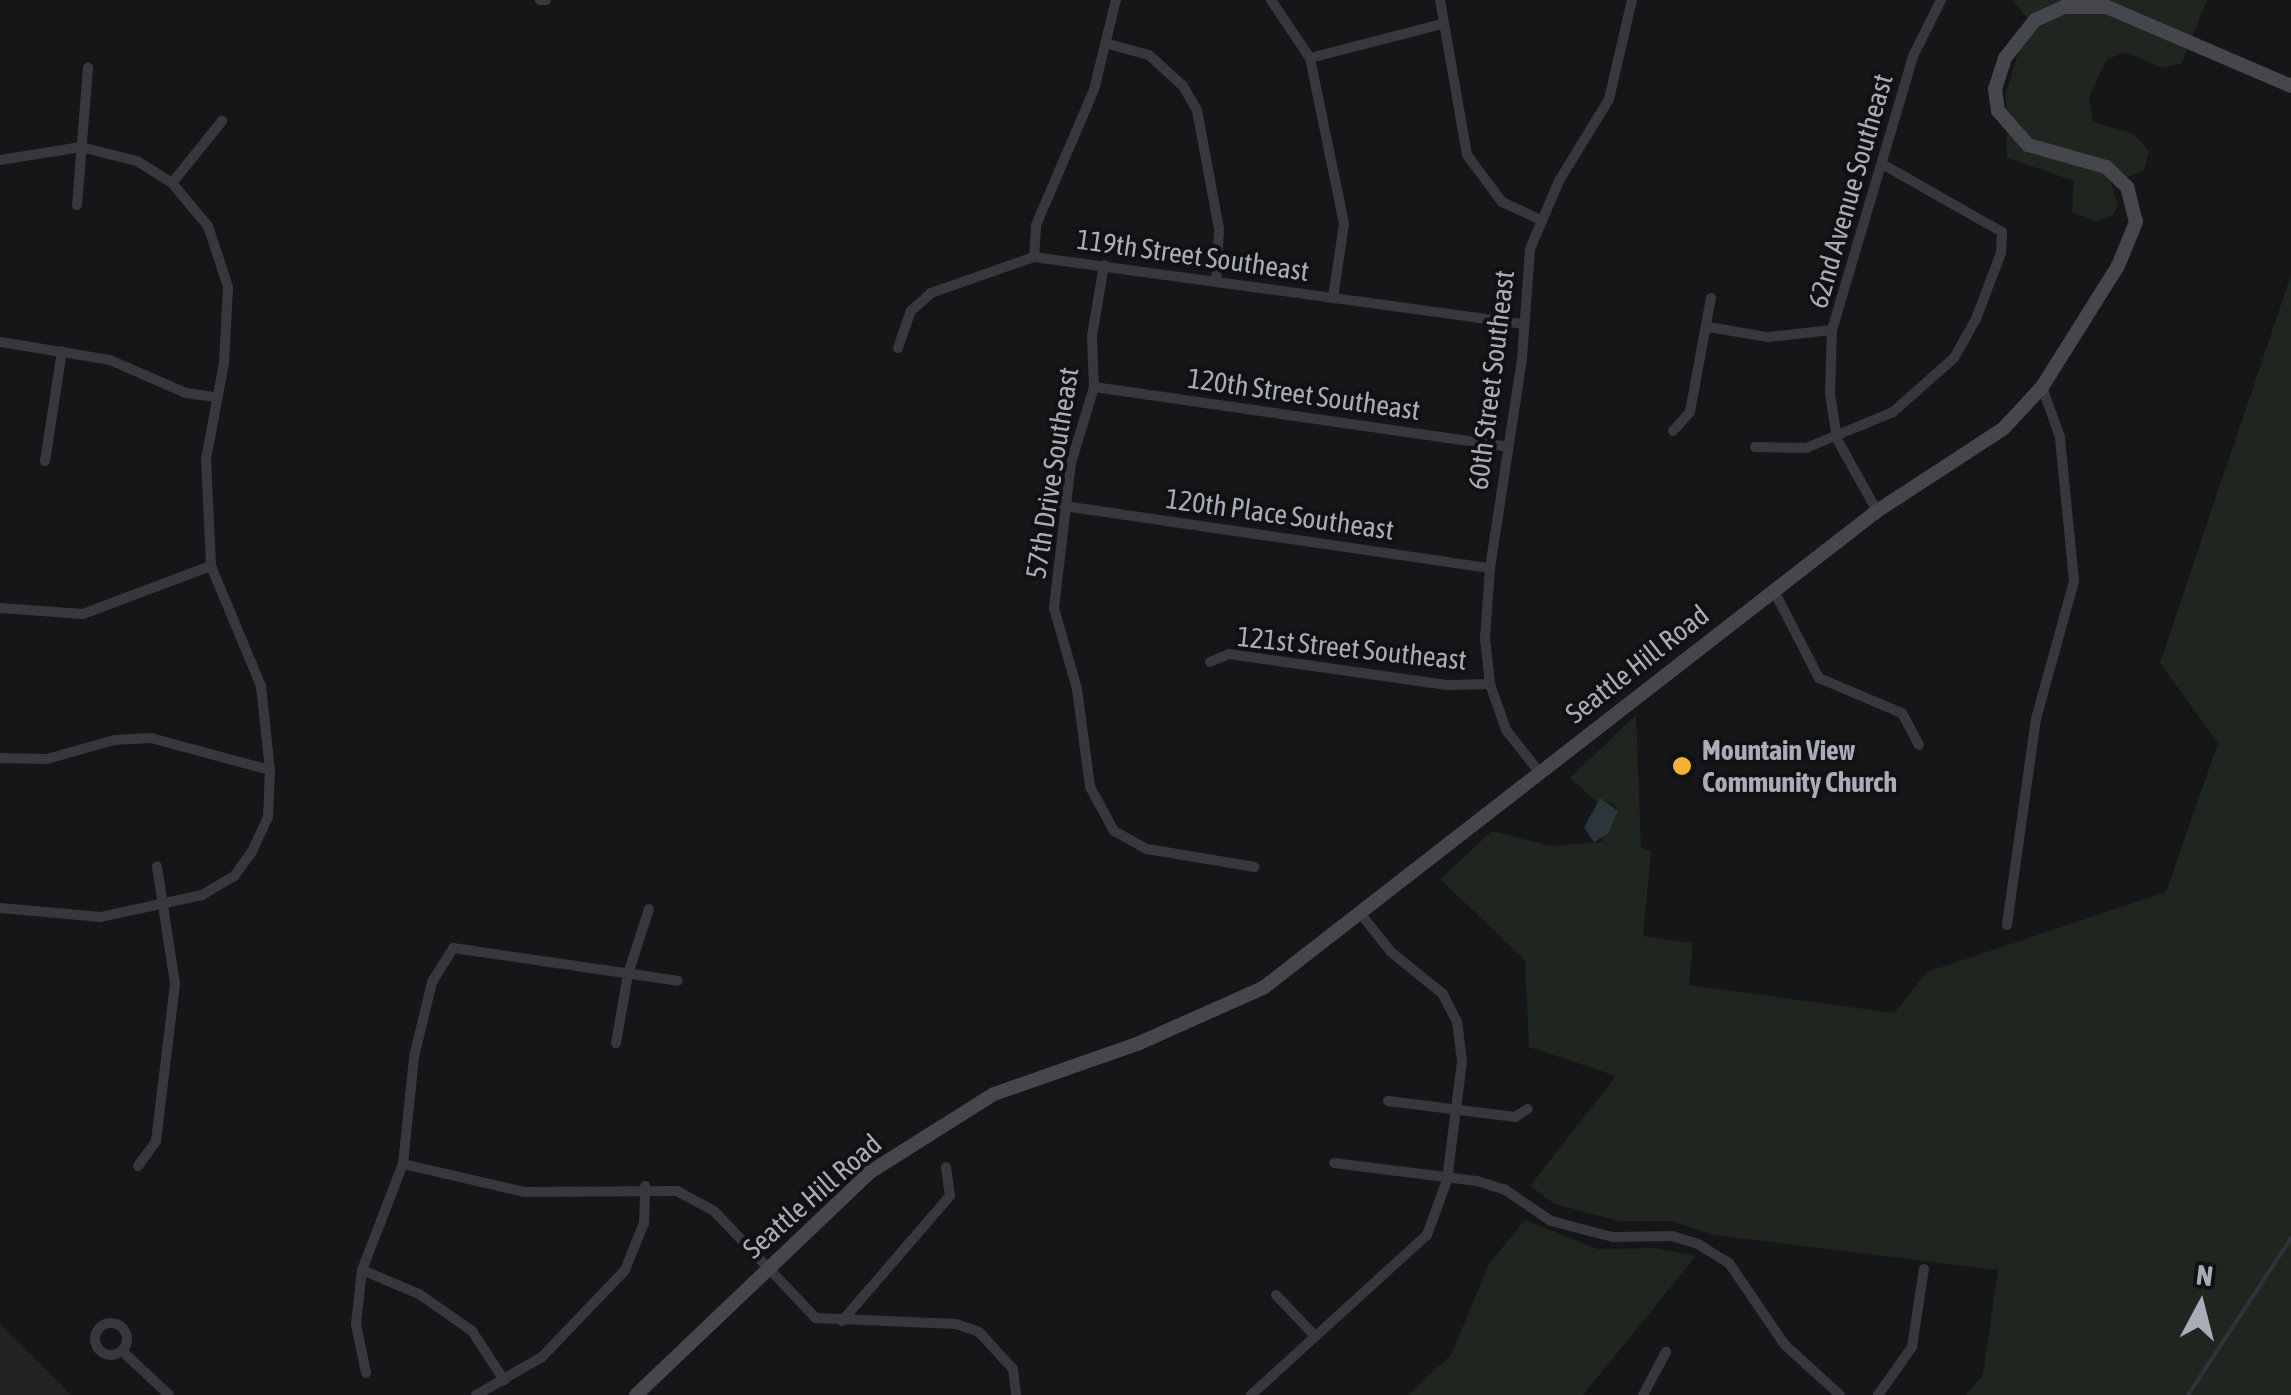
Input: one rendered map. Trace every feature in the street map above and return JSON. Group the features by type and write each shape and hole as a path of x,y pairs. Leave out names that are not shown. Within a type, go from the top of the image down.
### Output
{"main road":[{"name":"Seattle Hill Road","path":"636,1395 764,1268 870,1172 994,1094 1137,1044 1263,988 1876,511 2003,429 2042,387 2118,266 2136,222 2127,187 2106,167 2028,145 2005,125 1995,89 2018,38 2052,10 2107,7 2291,86"}],"street":[{"path":"1034,257 1042,206 1108,44 1116,0"},
{"path":"1271,0 1310,58 1344,224 1334,298"},
{"path":"1440,0 1467,155 1502,202 1540,220"},
{"name":"60th Street Southeast","path":"1540,774 1506,730 1490,684 1485,638 1490,568 1522,359 1520,324 1530,249 1540,220 1609,99 1632,0"},
{"name":"62nd Avenue Southeast","path":"1876,511 1837,438 1830,394 1832,330 1884,165 1912,56 1941,0"},
{"path":"1310,58 1442,24"},
{"path":"1108,44 1149,55 1184,86 1198,110 1220,229 1216,282"},
{"path":"77,204 88,67"},
{"path":"172,184 222,121"},
{"path":"0,160 81,147 137,161 172,184 208,226 228,286 224,363 214,397 205,507 211,566 261,686 270,770 268,817 234,876 202,896 101,917 0,908"},
{"path":"1755,447 1806,448 1837,438 1893,412 1954,358 2002,253 2002,232 1991,221 1884,165"},
{"name":"119th Street Southeast","path":"898,348 911,311 931,294 1034,257 1520,324"},
{"name":"57th Drive Southeast","path":"1104,264 1092,336 1094,386 1064,506 1054,608 1077,689 1090,787 1114,831 1147,849 1254,867"},
{"path":"1673,431 1690,412 1711,298"},
{"path":"1708,327 1768,337 1832,330"},
{"path":"0,342 110,360 186,393 214,397"},
{"path":"45,461 62,351"},
{"name":"120th Street Southeast","path":"1094,386 1508,447"},
{"path":"2007,925 2036,719 2074,581 2060,437 2042,387"},
{"name":"120th Place Southeast","path":"1064,506 1490,568"},
{"path":"0,608 84,614 211,566"},
{"path":"1773,590 1820,678 1902,713 1919,745"},
{"name":"121st Street Southeast","path":"1210,662 1229,654 1447,685 1490,684"},
{"path":"0,758 47,760 114,740 151,738 270,770"},
{"path":"138,1166 156,1141 175,984 157,866"},
{"path":"616,1043 628,974 649,909"},
{"path":"1251,1395 1426,1235 1447,1180 1462,1061 1450,1008 1360,913"},
{"path":"366,1373 356,1324 362,1270 403,1164 414,1057 432,982 453,948 678,981"},
{"path":"1388,1101 1516,1116 1528,1109"},
{"path":"1334,1163 1504,1189 1550,1221 1587,1231 1698,1244 1729,1264 1785,1345 1840,1395"},
{"path":"403,1164 524,1192 646,1186 678,1191 714,1212 816,1318 923,1322 979,1332 1000,1348 1012,1369 1016,1395"},
{"path":"842,1321 950,1196 946,1167"},
{"path":"476,1395 542,1357 626,1270 644,1223 646,1186"},
{"path":"1878,1395 1912,1346 1924,1269"},
{"path":"362,1270 419,1294 472,1332 504,1380"},
{"path":"1276,1295 1316,1336"},
{"path":"122,1351 169,1395"},
{"path":"1644,1395 1666,1352"}],"shaded area":[{"path":"2012,0 2207,0 2181,64 2162,68 2125,52 2106,60 2089,97 2093,122 2134,134 2149,151 2144,171 2111,183 2118,206 2113,215 2096,221 2072,212 2074,181 2007,158 2006,94 2028,19"},
{"path":"2291,275 2291,1395 1966,1395 1983,1375 1998,1270 1713,1235 1672,1221 1619,1221 1555,1204 1530,1186 1616,1076 1529,1047 1525,960 1440,879 1492,831 1551,846 1601,842 1617,811 1614,803 1596,801 1570,778 1636,715 1641,848 1651,851 1643,936 1693,943 1689,985 1894,1013 1927,972 2166,892 2218,743 2160,663"},
{"path":"1600,798 1618,811 1608,834 1594,842 1584,828"},
{"path":"1525,1220 1598,1249 1655,1248 1696,1256 1583,1395 1408,1395 1451,1355 1489,1264"},
{"path":"0,1323 71,1395 0,1395"}],"waterway":[{"path":"2188,1395 2291,1238"}],"place":[{"name":"Mountain View Community Church","path":"1682,766"}]}
